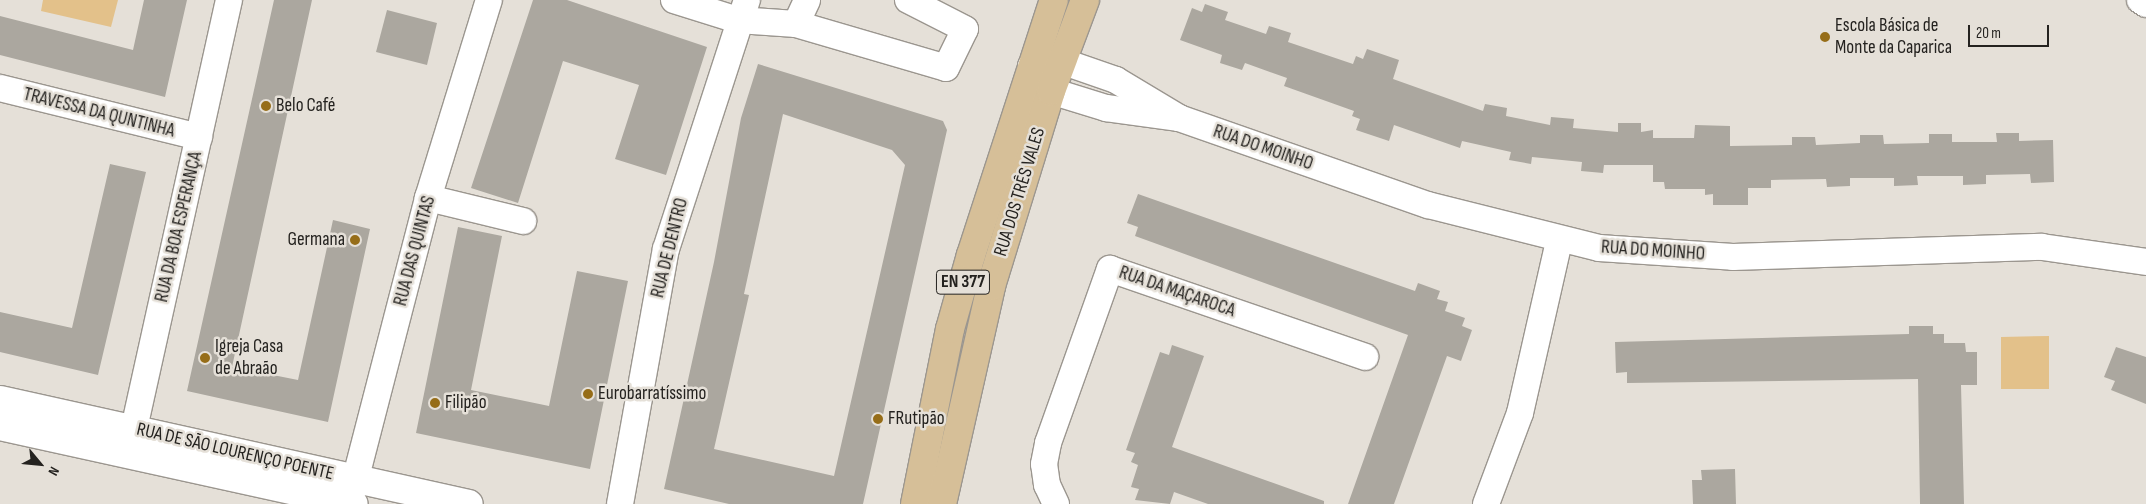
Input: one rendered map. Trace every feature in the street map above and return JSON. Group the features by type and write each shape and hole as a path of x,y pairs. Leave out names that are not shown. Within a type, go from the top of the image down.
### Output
{"main road":[{"name":"RUA DOS TRÊS VALES","path":"915,504 950,329 1031,66 1054,0"},
{"name":"RUA DOS TRÊS VALES","path":"942,504 991,286 1051,91 1085,0"}],"street":[{"name":"RUA DA BOA ESPERANÇA","path":"131,442 229,0"},
{"name":"RUA DAS QUINTAS","path":"352,498 428,198 489,0"},
{"path":"674,0 742,10 946,68 965,29 908,0"},
{"path":"796,24 807,0"},
{"path":"2140,0 2146,4"},
{"name":"RUA DE DENTRO","path":"620,504 666,250 742,10"},
{"name":"RUA DO MOINHO","path":"1031,66 1061,61 1116,80 1179,118 1428,206 1559,241 1600,248 1733,256 2042,247 2146,262"},
{"path":"1031,66 1051,91"},
{"name":"TRAVESSA DA QUNTINHA","path":"0,88 199,138"},
{"name":"RUA DO MOINHO","path":"1051,91 1106,108 1179,118"},
{"path":"428,198 523,221"},
{"path":"1486,504 1520,413 1559,241"},
{"name":"RUA DA MAÇAROCA","path":"1056,504 1047,484 1044,464 1048,443 1110,269 1365,357"},
{"name":"RUA DE SÃO LOURENÇO POENTE","path":"0,400 131,442 352,498 469,504"},
{"name":"RUA DE SÃO LOURENÇO POENTE","path":"0,426 131,442"}],"shaded area":[{"path":"43,0 118,0 111,27 41,11"},
{"path":"2049,336 2049,389 2001,389 2001,337"}],"building":[{"path":"144,0 187,0 165,97 0,55 0,16 133,50"},
{"path":"274,0 312,0 232,367 298,380 333,220 370,229 328,422 187,391"},
{"path":"533,0 567,0 707,47 666,175 615,159 639,85 563,61 518,203 471,188"},
{"path":"1205,4 1228,12 1225,20 1266,34 1269,26 1291,33 1288,42 1353,64 1356,56 1363,59 1367,49 1399,60 1393,79 1483,111 1485,104 1507,108 1506,116 1550,125 1551,117 1574,119 1573,128 1618,132 1618,123 1641,123 1641,132 1653,130 1653,138 1694,138 1695,125 1730,126 1730,146 1792,145 1792,137 1815,137 1816,145 1860,143 1860,135 1883,135 1884,144 1929,143 1929,134 1952,134 1952,142 1997,142 1996,133 2019,133 2019,141 2053,140 2054,182 2031,183 2030,174 1986,175 1986,184 1963,185 1963,176 1917,176 1918,185 1894,186 1894,178 1850,178 1850,186 1827,187 1826,179 1771,180 1771,188 1748,188 1748,205 1713,205 1713,194 1705,195 1705,189 1665,189 1664,182 1653,182 1653,165 1604,165 1603,173 1581,171 1582,162 1532,157 1531,164 1509,160 1511,152 1462,141 1460,148 1394,125 1389,141 1356,130 1360,119 1352,116 1354,111 1284,86 1287,78 1245,63 1242,70 1220,63 1222,55 1180,40 1192,8 1202,12"},
{"path":"387,10 437,23 427,65 376,52"},
{"path":"758,64 943,121 947,130 863,504 729,504 664,489 714,262 741,118","holes":["783,114 892,150 905,165 834,476 714,449 749,295 744,294"]},
{"path":"110,164 146,172 98,375 0,352 0,312 72,328"},
{"path":"1138,194 1415,291 1418,283 1440,291 1437,299 1448,302 1445,311 1465,318 1462,326 1472,330 1461,361 1447,356 1394,504 1348,504 1408,335 1135,236 1138,227 1127,223"},
{"path":"458,227 502,236 471,390 549,406 577,271 628,281 590,469 416,433"},
{"path":"1909,326 1933,326 1933,334 1944,334 1944,343 1965,343 1966,352 1977,352 1977,385 1961,385 1964,504 1920,504 1918,379 1627,383 1627,372 1616,373 1615,342 1909,334"},
{"path":"1172,345 1204,356 1172,447 1324,501 1324,504 1208,504 1174,492 1170,504 1135,500 1139,489 1131,487 1138,465 1131,462 1135,453 1126,450 1160,352 1169,355"},
{"path":"2116,347 2146,357 2146,404 2111,390 2115,381 2104,377"},
{"path":"1735,469 1736,504 1693,504 1692,480 1702,480 1701,470"}],"place":[{"name":"Escola Básica de Monte da Caparica","path":"1825,37"},
{"name":"Belo Café","path":"266,106"},
{"name":"Germana","path":"355,240"},
{"name":"Igreja Casa de Abraão","path":"205,358"},
{"name":"Eurobarratíssimo","path":"588,394"},
{"name":"Filipão","path":"435,403"},
{"name":"FRutipão","path":"878,419"}]}
